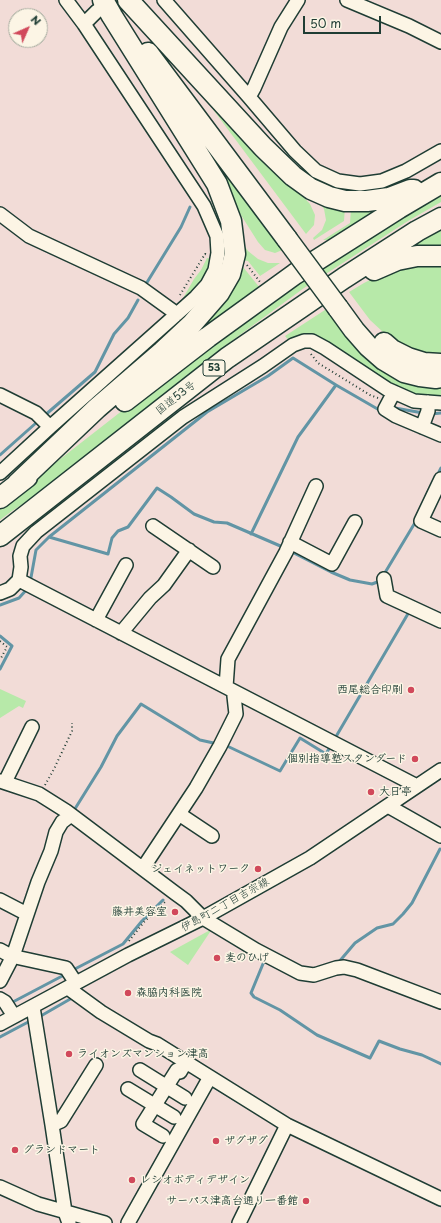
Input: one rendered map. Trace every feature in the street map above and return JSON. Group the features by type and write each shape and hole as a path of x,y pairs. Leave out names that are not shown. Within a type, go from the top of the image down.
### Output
{"highway":[{"path":"121,0 291,236 342,304 354,330 368,346 384,360 404,372 420,376 436,378 441,377"},
{"path":"128,0 263,147 293,176 311,188 329,197 346,201 367,201 388,198 410,190 436,186"},
{"path":"103,4 291,236"},
{"path":"17,484 96,408 162,352 192,324 219,294 230,274 234,254 231,221 217,184 103,4"},
{"name":"53","path":"0,498 208,337 282,283 436,186"},
{"name":"国道53号","path":"0,536 226,358 344,278 417,231 441,218"},
{"path":"344,278 368,273 397,260 417,256 441,256"},
{"path":"342,304 392,350 408,358 424,363 441,364"}],"street":[{"path":"0,474 50,427 196,297 207,285 215,270 218,253 216,236 204,206 84,24 66,0"},
{"path":"164,0 250,97 295,151 316,171 338,181 360,184 382,181 406,171 441,151"},
{"path":"250,97 281,27 298,0"},
{"path":"348,0 440,38"},
{"path":"84,24 103,4"},
{"path":"0,214 29,236 140,288 177,314"},
{"path":"26,584 21,568 20,556 24,546 36,532 182,417 263,366 293,345 304,341 312,341 325,348 387,389 414,401 429,412 441,435"},
{"path":"394,392 385,409 396,416 429,412"},
{"path":"0,395 36,413 50,427"},
{"path":"143,868 196,788 236,714 234,696 230,690 228,659 288,547 316,486"},
{"path":"439,486 422,521 441,530"},
{"path":"288,547 332,564 355,522"},
{"path":"153,526 213,567"},
{"path":"121,633 150,598 164,585 188,550"},
{"path":"96,620 126,565"},
{"path":"384,579 387,596 441,621"},
{"path":"0,593 26,584 417,786"},
{"path":"32,727 3,782 39,794 71,815 186,901 203,918 256,950 300,973 314,975 344,967 357,970 441,1002"},
{"name":"伊島町二丁目吉宗線","path":"0,1024 7,1006 34,1015 73,984 128,954 203,918 310,858 441,770"},
{"path":"388,806 441,836"},
{"path":"179,814 212,836"},
{"path":"0,981 7,954 27,914 51,851 56,832 62,822 71,815"},
{"path":"0,900 27,914"},
{"path":"7,954 66,968 73,984 136,1033 157,1044 183,1065 208,1081 285,1128 441,1199"},
{"path":"34,1015 67,1217"},
{"path":"52,1126 61,1121 96,1065"},
{"path":"163,1136 143,1124 166,1086 177,1070 180,1072 183,1065"},
{"path":"140,1070 185,1098"},
{"path":"128,1223 208,1081"},
{"path":"128,1089 174,1117"},
{"path":"239,1223 285,1128"},
{"path":"0,1187 67,1217 105,1223"}],"path":[{"path":"179,297 205,254 212,256"},
{"path":"246,263 261,283"},
{"path":"0,641 7,647 0,660"},
{"path":"39,794 54,769 72,732 72,723"},
{"path":"128,954 125,946 144,922 175,893"}],"green space":[{"path":"185,72 310,204 315,215 314,225 306,234"},
{"path":"162,90 285,249 275,253 265,250 258,242"},
{"path":"441,191 441,202 408,221 304,288 222,348 47,488 0,520 0,506 214,339 298,280"},
{"path":"317,199 345,207 344,221 314,240 313,238 322,230 326,220 324,209"},
{"path":"371,208 374,214 329,240 323,240 350,223 351,209"},
{"path":"441,228 441,248 406,249"},
{"path":"242,242 248,251 258,259 268,263 280,263 260,276 248,261 241,260"},
{"path":"207,258 212,259 208,270 201,281 183,301 182,300"},
{"path":"441,264 441,355 436,356 396,344 370,320 349,292 398,266"},
{"path":"240,266 243,267 260,288 181,346"},
{"path":"328,308 441,382 441,397 415,396 389,384 326,340 313,335 289,341 285,336"},
{"path":"0,689 26,701 23,708 19,706 0,718"},
{"path":"212,929 188,965 170,952"}],"waterway":[{"path":"146,284 181,227 190,207"},
{"path":"44,416 95,372 114,334 128,318 138,300"},
{"path":"49,537 207,412 268,376 293,358 336,385"},
{"path":"251,534 298,437 336,385 381,411"},
{"path":"395,408 423,413"},
{"path":"431,414 441,413"},
{"path":"0,455 36,423"},
{"path":"437,476 441,468"},
{"path":"30,583 36,550 49,537 108,554 112,538 118,531 128,527 157,488 194,514 214,522 227,523 285,548"},
{"path":"424,501 429,490"},
{"path":"383,576 416,521"},
{"path":"290,551 350,580 372,584 380,581"},
{"path":"0,605 19,598 28,588"},
{"path":"334,740 409,612 411,612"},
{"path":"0,636 12,646 0,669"},
{"path":"73,812 101,767 117,736 141,704 200,740 218,744"},
{"path":"225,745 280,771 300,738 326,754 331,745"},
{"path":"338,963 355,943 377,928 393,924 403,914 412,903 440,849"},
{"path":"71,971 123,944 142,921 163,900"},
{"path":"265,959 251,993 254,997 280,1010 317,1035 370,1058 379,1041 422,1055 441,1064"},
{"path":"9,1004 66,974"},
{"path":"39,1017 72,998 74,1000"},
{"path":"0,1037 32,1020"},
{"path":"209,1084 237,1101"},
{"path":"412,1192 441,1206"}],"place":[{"name":"西尾総合印刷","path":"411,690"},
{"name":"個別指導塾スタンダード","path":"415,759"},
{"name":"大日亭","path":"371,792"},
{"name":"ジェイネットワーク","path":"258,869"},
{"name":"藤井美容室","path":"175,912"},
{"name":"麦のひげ","path":"217,958"},
{"name":"森脇内科医院","path":"128,993"},
{"name":"ライオンズマンション津高","path":"69,1054"},
{"name":"ザグザグ","path":"216,1141"},
{"name":"グランドマート","path":"15,1150"},
{"name":"レシオボディデザイン","path":"132,1180"},
{"name":"サーパス津高台通り一番館","path":"306,1201"}]}
